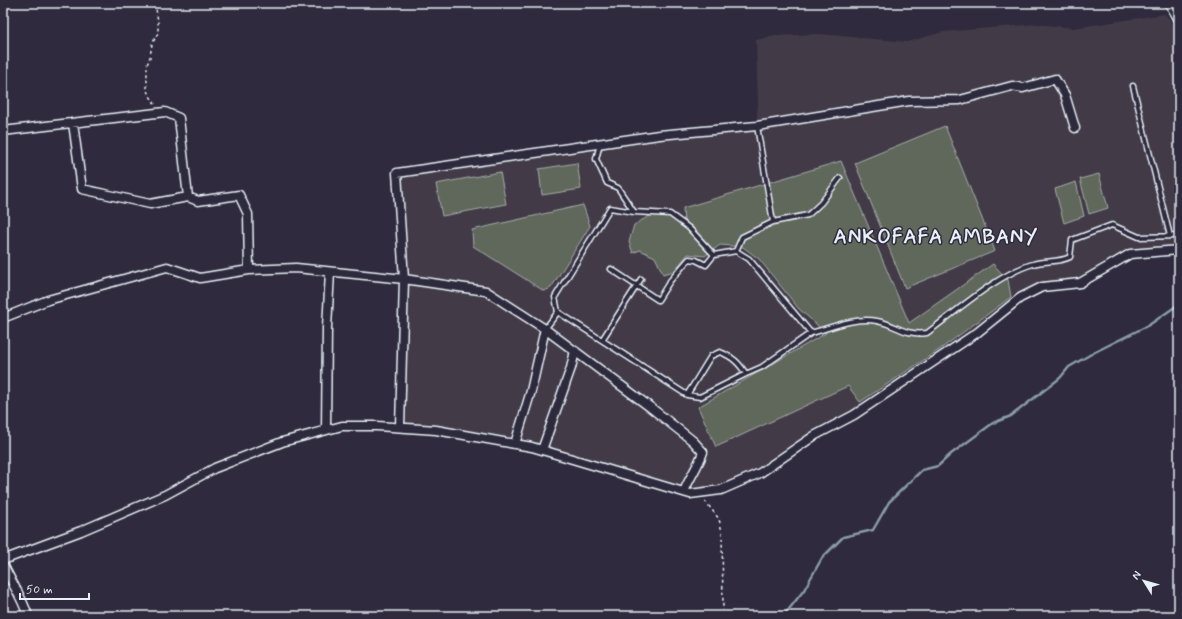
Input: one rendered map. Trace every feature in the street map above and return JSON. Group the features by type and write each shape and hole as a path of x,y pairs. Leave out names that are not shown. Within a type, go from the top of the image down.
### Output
{"street":[{"path":"1171,3 1179,17"},
{"path":"400,427 404,279 397,173 659,135 757,126 909,101 960,100 1012,86 1023,88 1055,79 1064,95 1075,128"},
{"path":"3,131 165,112 180,118 188,197"},
{"path":"73,123 82,189 150,204 188,197 198,200 239,195 248,214 249,270"},
{"path":"3,560 80,531 164,496 214,468 282,442 342,426 400,427 436,430 542,450 690,494 721,490 760,473 814,436 854,415 978,332 1020,298 1042,287 1080,282 1130,254 1179,250"},
{"path":"3,318 48,300 167,267 200,278 249,270 296,268 404,279 486,291 545,329 693,441 703,452 698,466 688,480 684,492"},
{"path":"326,430 330,272"},
{"path":"515,444 531,391 545,329"},
{"path":"542,450 571,368 575,351"},
{"path":"3,564 12,585 22,599 28,616"}],"lane":[{"path":"1133,86 1170,236"},
{"path":"757,126 773,222"},
{"path":"600,144 596,159 607,183 618,188 634,212"},
{"path":"736,251 742,237 773,222 808,215 821,203 840,178"},
{"path":"714,255 689,228 670,214 634,212 610,208 555,297 558,312 687,395 700,397 762,366 812,333 859,319 878,321 914,335 927,333 1005,277 1034,264 1064,260 1070,257 1072,240 1112,225 1139,237 1179,236"},
{"path":"611,269 658,300 670,281 689,258 706,265 714,255 736,251 749,259 812,333"},
{"path":"602,340 641,279"},
{"path":"545,329 558,312"},
{"path":"687,395 711,356 720,352 730,356 739,363 746,374"}],"path":[{"path":"155,3 158,33 152,44 150,57 146,65 147,91 161,112"},
{"path":"699,493 719,519 722,532 723,610"}],"shaded area":[{"path":"1165,14 1179,31 1179,250 1130,254 1080,283 1042,287 760,473 721,490 690,494 542,450 400,427 402,344 397,173 756,126 758,104 756,40 775,36 819,34 907,42 943,32 1037,24 1074,28"}],"green space":[{"path":"945,126 995,251 905,288 855,163"},
{"path":"841,161 909,323 993,264 1008,280 1011,297 939,350 860,402 848,386 716,447 698,407 826,333 799,309 759,259 743,247 720,245 705,256 688,254 674,271 663,274 655,257 640,250 633,253 629,242 634,225 659,213 670,215 684,222 683,208"},
{"path":"577,163 581,189 542,195 539,169"},
{"path":"500,172 506,204 442,216 436,184"},
{"path":"1099,174 1108,208 1089,214 1080,179"},
{"path":"1076,182 1084,216 1064,223 1055,189"},
{"path":"583,205 590,226 551,288 544,291 473,246 472,230"}],"waterway":[{"path":"764,616 769,614 786,613 804,590 822,558 843,537 873,530 889,502 922,470 938,466 951,454 993,423 1011,416 1060,378 1069,367 1093,353 1149,325 1179,304"}],"district":[{"name":"ANKOFAFA AMBANY","path":"936,237"}]}
